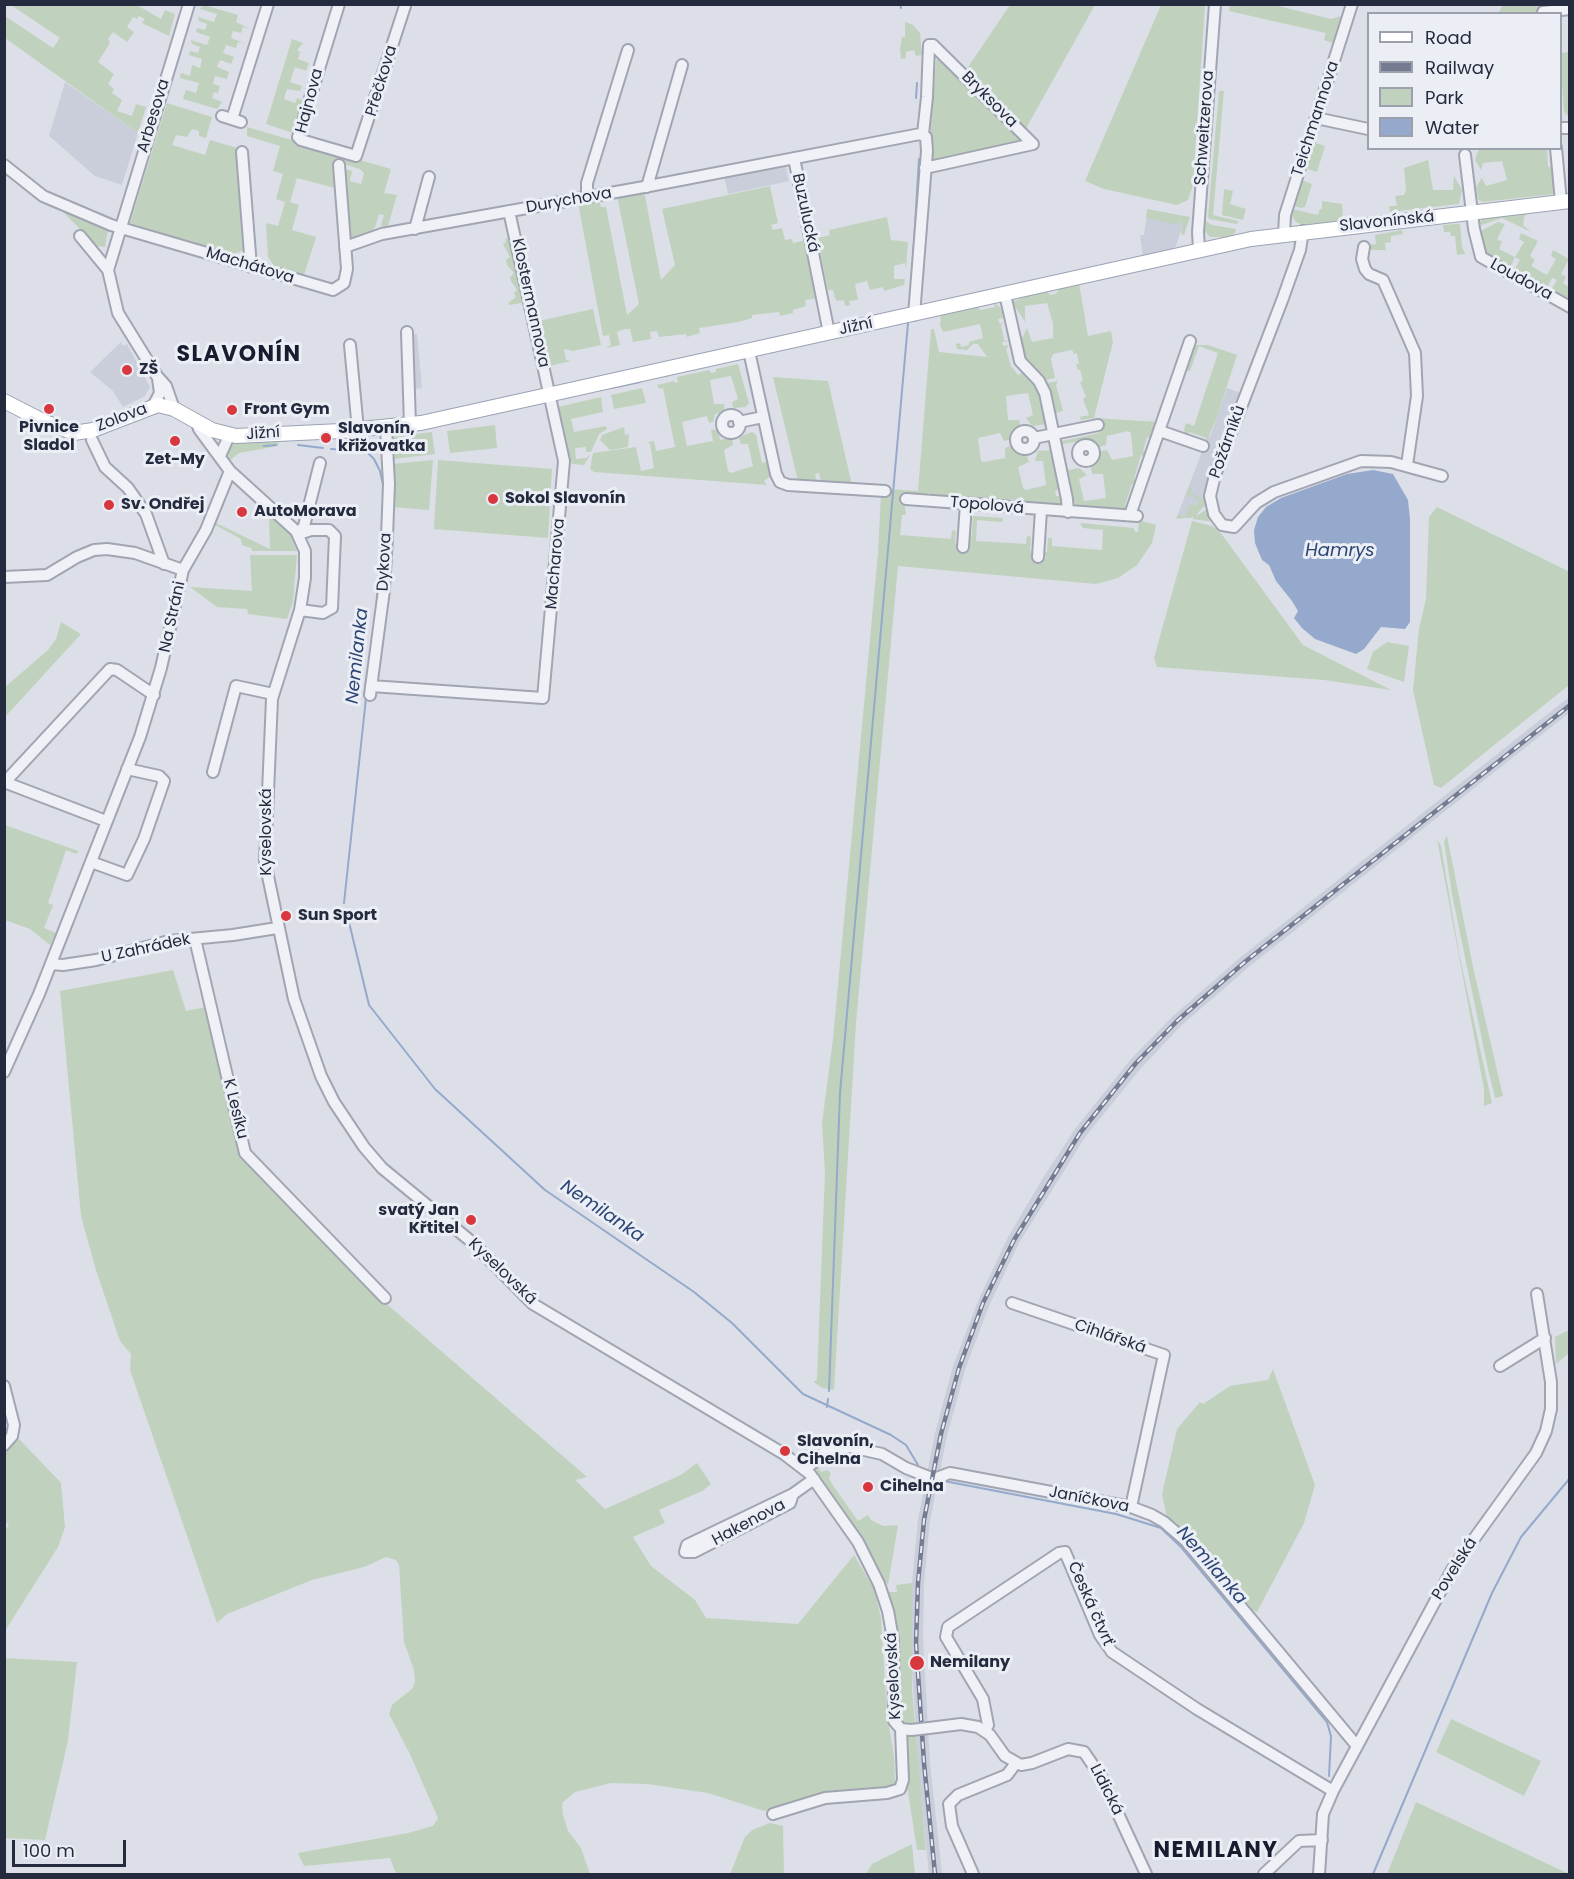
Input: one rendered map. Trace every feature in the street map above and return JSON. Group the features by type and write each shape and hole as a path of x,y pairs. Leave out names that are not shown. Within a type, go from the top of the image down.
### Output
{"main road":[{"name":"Slavonínská","path":"1303,231 1565,202"},
{"name":"Jižní","path":"174,409 197,423 229,436 358,430 410,425 1199,250 1303,231"},
{"name":"Zolova","path":"4,401 45,422 78,433 93,430 153,406 174,409"}],"street":[{"name":"Arbesova","path":"119,227 189,4"},
{"path":"232,119 268,4"},
{"name":"Hajnova","path":"339,4 298,137 301,140 357,156"},
{"name":"Schweitzerova","path":"1199,250 1198,232 1215,4"},
{"name":"Teichmannova","path":"1284,234 1286,215 1352,4"},
{"name":"Přečkova","path":"357,156 406,6"},
{"path":"1544,10 1569,9"},
{"name":"Bryksova","path":"914,315 925,168 924,137 929,45 933,45 1033,144 925,168"},
{"path":"587,198 590,172 628,50"},
{"path":"647,187 682,65"},
{"path":"1316,118 1367,129"},
{"name":"Buzulucká","path":"829,333 794,158 924,137"},
{"path":"1556,150 1565,202"},
{"path":"242,152 251,267"},
{"path":"1465,155 1472,212"},
{"name":"Durychova","path":"345,247 382,234 647,187 794,158"},
{"name":"Machátova","path":"4,165 43,196 119,227 333,290 344,283 347,269 345,247"},
{"path":"339,165 345,247"},
{"path":"415,229 429,177"},
{"name":"Klostermannova","path":"509,211 550,395"},
{"name":"Loudova","path":"1472,212 1480,257 1569,307"},
{"path":"108,270 119,227"},
{"name":"Požárníků","path":"1303,231 1300,250 1283,298 1215,475 1210,496 1211,508 1222,525 1234,527 1261,499 1309,478 1367,460 1407,465 1442,476"},
{"path":"80,236 108,270 118,313 158,378 166,386 174,409"},
{"path":"1364,247 1362,259 1365,269 1383,280 1415,353 1417,396 1407,465"},
{"path":"1005,294 1018,357 1043,387 1068,512"},
{"path":"407,332 410,425"},
{"name":"Topolová","path":"906,499 1134,515 1190,341"},
{"path":"350,345 358,430"},
{"path":"749,351 776,474 780,482 885,491"},
{"path":"153,406 160,393 158,378"},
{"name":"Macharova","path":"371,691 543,698 564,466 550,395"},
{"path":"739,422 763,417"},
{"path":"197,423 230,471 299,534"},
{"path":"1034,438 1098,425"},
{"name":"Dykova","path":"371,691 384,590 389,484 386,428"},
{"path":"1160,431 1203,446"},
{"path":"220,456 229,436"},
{"path":"92,440 105,467 128,488 146,514 164,564"},
{"path":"1059,459 1078,455"},
{"path":"299,534 304,526 320,463"},
{"name":"Na Stráni","path":"4,1072 51,964 154,695 183,570 214,512 230,471"},
{"path":"963,547 966,504"},
{"path":"1038,556 1041,510"},
{"path":"299,534 311,530 329,530 335,536 332,608 325,613 300,610"},
{"name":"Kyselovská","path":"299,534 306,565 300,610 273,694 264,847 267,878 294,999 326,1087 350,1128 382,1168 473,1243 518,1290 542,1310 806,1469 862,1548 886,1604 894,1644 894,1719 906,1729 903,1780 900,1789 887,1793 825,1798 773,1814"},
{"path":"4,577 47,575 77,556 102,549 123,551 183,570"},
{"path":"106,821 5,782 110,669 117,669 154,695"},
{"path":"213,772 236,686 273,694"},
{"path":"91,862 127,875 139,850 164,781 160,777 127,769"},
{"name":"U Zahrádek","path":"51,964 63,965 96,960 160,943 277,927"},
{"name":"K Lesíku","path":"195,939 245,1153 385,1298"},
{"name":"Povelská","path":"1319,1875 1323,1814 1333,1791 1453,1568 1540,1446 1549,1423 1552,1401 1545,1338 1537,1294"},
{"name":"Cihlářská","path":"1012,1303 1164,1355 1131,1507"},
{"path":"1500,1366 1545,1338"},
{"path":"4,1386 14,1425 12,1436 4,1445"},
{"name":"Janíčkova","path":"806,1469 828,1449 845,1446 882,1454 906,1468 934,1479 950,1473 1131,1507 1164,1522 1186,1541 1357,1746"},
{"path":"793,1494 814,1479"},
{"name":"Hakenova","path":"793,1494 790,1503 694,1552 685,1552 687,1545 793,1494"},
{"name":"Česká čtvrť","path":"985,1731 988,1725 983,1699 946,1637 948,1627 1059,1553 1065,1552 1100,1635 1112,1652 1178,1697 1333,1791"},
{"path":"906,1729 967,1724 985,1731 1004,1754 1016,1763 1010,1773 958,1795 949,1804 952,1826 973,1875"},
{"name":"Lidická","path":"1016,1763 1029,1764 1071,1748 1085,1753 1101,1777 1146,1875"},
{"path":"1264,1875 1299,1841 1322,1840"}],"shaded area":[{"path":"65,82 138,133 122,185 95,176 49,136"},
{"path":"785,163 789,181 728,194 724,176"},
{"path":"1147,214 1184,223 1175,248 1143,257 1140,235 1144,235"},
{"path":"417,334 422,388 413,389 408,335"},
{"path":"121,342 123,346 127,344 150,387 145,396 123,407 113,391 90,372"},
{"path":"1227,388 1241,393 1206,505 1191,518 1185,517 1178,514 1208,436 1210,437"},
{"path":"1569,697 1569,713 1250,966 1182,1025 1141,1068 1086,1136 1019,1243 989,1306 965,1370 947,1436 930,1521 924,1584 923,1638 930,1763 942,1874 929,1874 918,1764 910,1639 918,1519 935,1433 953,1366 978,1301 1008,1237 1075,1129 1131,1059 1173,1016 1242,956"}],"green space":[{"path":"1270,4 1331,19 1341,16 1333,43 1324,40 1326,33 1229,11 1230,5"},
{"path":"11,5 137,5 161,19 165,10 175,14 169,36 142,23 145,19 139,16 137,19 133,17 127,27 134,32 127,42 113,32 108,39 110,43 98,62 114,74 108,84 114,89 112,93 122,100 117,111 132,116 136,104 146,107 138,133 5,38 5,16 53,48 60,38"},
{"path":"204,5 238,15 236,22 250,29 243,27 241,33 233,31 231,38 246,44 238,42 236,48 226,45 223,53 234,57 231,64 220,60 217,67 229,72 227,79 215,76 213,84 220,86 218,93 214,92 212,98 222,102 217,109 183,99 186,90 196,93 199,83 180,78 181,73 190,76 192,65 200,68 202,59 189,55 190,51 198,53 200,47 192,44 191,40 207,45 210,37 196,32 197,28 205,30 207,24 199,21 198,17 214,22 217,14 200,9"},
{"path":"1010,5 1095,5 1024,132 964,73"},
{"path":"1161,5 1205,5 1193,185 1188,200 1177,205 1104,189 1085,181"},
{"path":"1503,5 1539,5 1539,12 1499,12"},
{"path":"905,22 913,25 920,33 922,55 916,56 914,50 906,52 906,58 901,59 900,49 902,37 905,37"},
{"path":"292,39 303,43 297,50 300,52 298,59 309,63 306,71 295,67 290,82 302,86 300,91 287,89 284,99 295,103 297,98 303,100 293,133 266,124"},
{"path":"1569,52 1570,116 1564,112 1562,53"},
{"path":"940,58 1026,144 928,166 936,60"},
{"path":"1219,91 1224,91 1213,215 1238,221 1237,224 1209,219 1208,216"},
{"path":"167,103 212,117 206,138 199,136 199,131 192,129 187,137 176,135 172,145 205,155 210,140 237,148 245,250 230,255 130,223"},
{"path":"247,127 391,169 384,193 397,195 387,229 381,225 384,215 379,214 375,227 368,234 350,241 345,169 352,171 350,181 361,184 364,173 360,169 333,161 335,188 297,178 290,202 299,205 292,230 316,237 303,278 277,270 268,257 266,223 278,226 285,202 276,199 283,174 273,171 280,146 247,136"},
{"path":"1313,142 1325,146 1317,172 1305,168"},
{"path":"1479,150 1547,150 1548,167 1553,166 1554,194 1482,202 1478,199 1476,187 1482,178 1486,186 1507,180 1502,161 1483,163 1481,170 1475,160"},
{"path":"1428,160 1433,190 1453,190 1454,176 1462,190 1459,204 1390,212 1389,206 1397,206 1395,196 1404,195 1406,190 1404,168"},
{"path":"1301,180 1312,184 1305,207 1301,208 1293,206"},
{"path":"770,186 778,223 771,225 773,230 782,228 785,240 792,239 793,243 806,240 818,298 805,300 806,306 793,310 793,313 780,316 779,312 752,315 752,318 739,322 699,328 700,333 687,337 686,334 659,337 657,331 650,332 651,339 633,342 630,329 625,329 617,332 620,345 606,348 611,345 609,335 603,336 578,203 604,199 599,201 601,207 606,207 627,315 639,304 617,196 644,191 661,280 675,265 662,209"},
{"path":"1224,189 1233,191 1230,204 1246,209 1243,220 1222,215"},
{"path":"1322,201 1342,204 1343,221 1303,225 1296,222 1291,215 1292,209 1318,215 1322,209"},
{"path":"58,207 108,230 105,247 97,246"},
{"path":"1147,209 1190,217 1184,235 1181,234 1183,223 1179,222 1178,225 1146,218"},
{"path":"1528,213 1524,217 1523,225 1531,232 1502,218 1482,225 1478,224 1485,216"},
{"path":"887,217 891,240 908,242 906,269 905,263 894,266 894,279 905,279 904,285 884,291 883,287 870,290 867,281 855,284 858,300 849,301 850,305 845,306 844,300 837,301 833,290 828,290 817,238 830,235 829,230"},
{"path":"1204,220 1212,225 1236,229 1235,233 1230,237 1210,237 1205,232"},
{"path":"1498,222 1505,224 1497,239 1502,242 1499,249 1515,257 1510,268 1487,256 1483,251 1481,231"},
{"path":"1460,224 1465,254 1457,255 1455,236 1451,236 1450,232 1444,232 1443,225"},
{"path":"1402,230 1403,234 1391,236 1391,242 1385,243 1386,250 1372,250 1367,245 1376,244 1375,235"},
{"path":"1521,233 1538,241 1530,256 1535,260 1531,266 1547,275 1556,259 1551,256 1553,250 1569,259 1561,274 1566,277 1563,283 1569,287 1569,300 1551,290 1557,280 1552,278 1547,288 1514,270 1520,260 1515,257 1524,242 1519,239"},
{"path":"511,238 526,302 510,305 508,303 516,297 514,293 517,290 511,281 510,277 514,273 507,265 506,260 510,257 503,244 506,242 505,239"},
{"path":"1079,283 1088,336 1111,331 1113,342 1094,418 1159,422 1154,438 1147,437 1143,451 1149,453 1147,457 1141,455 1134,479 1139,481 1138,485 1132,484 1125,505 1130,508 1128,512 1075,505 1068,470 1079,468 1087,475 1079,479 1084,501 1106,498 1103,474 1092,474 1090,464 1096,460 1098,452 1107,450 1112,460 1133,456 1131,433 1128,431 1107,436 1106,445 1099,447 1097,443 1087,440 1062,444 1062,441 1099,433 1093,418 1081,420 1080,417 1089,415 1083,399 1086,397 1080,382 1083,381 1076,364 1079,364 1077,353 1074,354 1072,350 1053,354 1051,359 1055,378 1046,380 1025,359 1021,340 1027,328 1032,342 1053,338 1053,323 1047,303 1025,306 1025,322 1012,302 1024,297 1024,294 1047,291 1050,295 1056,294 1060,288"},
{"path":"994,303 1001,308 1003,318 998,319 1000,324 1004,321 1001,325 1004,340 1008,341 1002,342 1003,346 1009,345 1006,349 1011,366 1018,375 1023,372 1034,383 1040,393 1047,424 1032,426 1026,418 1033,415 1028,393 1006,396 1008,420 1019,420 1021,429 1013,433 1013,439 1004,441 1000,433 978,438 981,461 1005,458 1005,448 1014,445 1018,451 1026,453 1029,462 1018,467 1023,488 1026,490 1046,485 1043,461 1035,461 1038,451 1053,450 1060,487 1055,492 1056,496 1063,496 1063,504 1060,507 1014,503 1013,499 1008,499 1007,503 931,498 931,493 928,493 927,497 904,500 906,515 902,515 900,535 951,539 952,530 956,531 955,543 959,544 969,515 971,516 971,545 973,516 1003,518 1002,522 977,520 976,541 1026,544 1027,536 1031,537 1030,551 1036,551 1035,558 1045,559 1046,556 1042,555 1043,552 1047,552 1048,538 1052,538 1052,546 1102,550 1103,530 1083,528 1080,523 1134,528 1134,531 1138,532 1139,520 1156,525 1152,543 1137,565 1118,578 1096,584 898,566 856,1023 834,1390 822,1388 814,1382 817,1379 825,1172 822,1123 833,1039 878,553 881,494 886,489 918,491 931,329 934,329 939,352 987,357 978,344 973,344 967,350 957,349 956,344 960,343 961,347 983,338 980,324 943,332 940,325 941,314 978,305 980,310 995,307"},
{"path":"593,309 601,345 573,351 564,349 566,360 571,361 549,366 539,321"},
{"path":"1194,345 1208,345 1237,355 1206,443 1206,438 1189,432 1187,436 1184,430 1186,423 1194,426 1218,353 1199,346 1190,371 1186,370"},
{"path":"738,364 749,403 746,407 733,408 732,402 738,399 731,376 710,380 714,404 724,404 725,412 715,414 713,422 709,423 707,416 682,422 687,446 713,441 711,430 718,429 720,440 732,437 733,445 724,450 728,471 731,473 753,466 748,444 741,444 739,437 752,432 756,435 762,463 770,461 771,476 764,481 767,485 594,472 590,469 593,453 636,447 641,471 654,468 648,442 654,441 656,451 675,447 663,388 659,389 657,385 678,382 677,377 709,370 711,373 716,372 716,369"},
{"path":"773,377 828,381 852,485 821,482 819,473 815,474 817,483 798,481"},
{"path":"1058,381 1056,385 1063,411 1055,413 1047,383"},
{"path":"642,388 646,403 614,409 611,395"},
{"path":"601,397 603,412 571,419 574,432 606,426 607,429 599,434 591,452 586,452 586,447 575,448 576,459 590,455 584,465 572,464 565,444 558,407"},
{"path":"495,425 497,448 450,453 447,431"},
{"path":"624,427 625,435 629,434 628,447 610,450 600,440 602,435"},
{"path":"432,432 435,454 394,459 391,437"},
{"path":"279,437 278,446 239,453 229,461 228,452 235,442 274,441"},
{"path":"433,460 429,510 393,507 392,464"},
{"name":"Sokol Slavonín","path":"438,460 552,469 548,538 434,529"},
{"path":"1189,487 1192,488 1191,493 1207,501 1196,516 1206,510 1215,522 1192,519 1194,517 1176,519 1178,514 1185,517 1190,504 1197,506 1199,499 1186,494"},
{"path":"242,489 288,529 297,551 252,551 251,548 242,545 241,539 215,525 222,504 224,505 216,523 270,549 269,515"},
{"path":"1437,507 1570,572 1569,685 1441,788 1434,785 1413,690 1419,629 1426,599 1429,517"},
{"path":"1192,521 1212,526 1220,532 1303,645 1391,690 1324,680 1157,667 1154,658"},
{"path":"250,555 297,555 293,602 287,619 248,614 247,609 217,607 190,587 252,591"},
{"path":"61,622 81,634 5,717 5,687 48,650 56,639"},
{"path":"1387,642 1409,646 1404,682 1367,669 1373,652"},
{"path":"5,825 78,851 77,854 66,850 48,903 53,905 44,928 56,933 50,945 30,929 5,920"},
{"path":"1447,836 1473,967 1503,1096 1495,1098 1452,894 1444,841"},
{"path":"1437,839 1441,846 1459,953 1492,1103 1484,1106 1484,1089"},
{"path":"173,970 186,1011 206,1007 242,1155 374,1293 587,1477 575,1480 605,1509 681,1475 697,1463 711,1484 702,1491 659,1510 665,1523 633,1537 651,1566 695,1600 706,1618 798,1624 854,1555 874,1589 881,1618 887,1715 894,1756 895,1786 831,1792 764,1811 708,1793 647,1784 611,1783 575,1792 562,1803 563,1815 568,1831 581,1848 590,1874 396,1874 390,1858 304,1866 298,1853 408,1833 433,1826 438,1818 409,1752 389,1714 392,1705 412,1689 415,1682 414,1670 404,1642 399,1565 396,1560 386,1557 364,1567 312,1580 227,1614 217,1623 130,1370 131,1354 120,1341 96,1270 81,1216 60,991"},
{"path":"1569,1330 1569,1353 1556,1364 1555,1337"},
{"path":"1273,1369 1315,1485 1304,1523 1257,1612 1243,1605 1167,1518 1162,1494 1177,1429 1200,1402 1203,1404 1230,1386 1268,1380"},
{"path":"19,1439 61,1483 65,1527 58,1547 5,1631 4,1532 9,1525 5,1521 5,1453"},
{"path":"817,1465 821,1472 827,1470 831,1473 829,1478 832,1484 858,1521 868,1515 871,1520 883,1526 898,1525 888,1585 814,1472"},
{"path":"912,1583 912,1690 926,1850 917,1850 906,1779 905,1735 912,1734 911,1724 903,1724 899,1717 887,1596 887,1592 897,1592 896,1585"},
{"path":"4,1658 77,1662 68,1741 45,1840 5,1838"},
{"path":"1451,1719 1541,1761 1524,1796 1436,1752"},
{"path":"1416,1802 1569,1874 1387,1874"},
{"path":"770,1823 783,1826 784,1874 730,1874 745,1837 752,1830"},
{"path":"912,1844 915,1874 866,1874 872,1864"}],"water":[{"name":"Hamrys","path":"1373,470 1393,474 1408,500 1410,622 1405,629 1381,627 1364,649 1356,654 1315,639 1302,628 1294,618 1298,611 1276,581 1269,565 1262,560 1255,543 1254,530 1258,517 1266,507 1281,498 1347,474"}],"waterway":[{"path":"900,4 901,8"},
{"path":"916,98 917,83"},
{"path":"912,276 919,159"},
{"path":"829,1391 840,1093 908,323"},
{"path":"665,376 669,375"},
{"path":"611,388 640,382"},
{"name":"Nemilanka","path":"264,446 276,445"},
{"name":"Nemilanka","path":"298,445 323,448"},
{"name":"Nemilanka","path":"331,449 366,451 374,459 380,471 384,489"},
{"name":"Nemilanka","path":"377,600 380,563"},
{"name":"Nemilanka","path":"344,903 366,698"},
{"name":"Nemilanka","path":"347,914 369,1005 435,1089 545,1190 694,1292 732,1323 803,1394 891,1435 906,1445 918,1465"},
{"name":"Nemilanka","path":"827,1407 828,1399"},
{"path":"1373,1874 1492,1593 1521,1537 1570,1478"},
{"name":"Nemilanka","path":"944,1481 1116,1514 1161,1528 1181,1547 1327,1722 1331,1736 1329,1776"}],"railway":[{"path":"935,1874 924,1763 916,1643 918,1583 924,1520 941,1434 959,1368 983,1303 1014,1240 1080,1133 1136,1063 1178,1020 1246,961 1570,705"}],"place":[{"name":"ZŠ","path":"127,370"},
{"name":"Pivnice Sladol","path":"49,409"},
{"name":"Front Gym","path":"232,410"},
{"name":"Slavonín, křižovatka","path":"326,438"},
{"name":"Zet-My","path":"175,441"},
{"name":"Sokol Slavonín","path":"493,499"},
{"name":"Sv. Ondřej","path":"109,505"},
{"name":"AutoMorava","path":"242,512"},
{"name":"Sun Sport","path":"286,916"},
{"name":"svatý Jan Křtitel","path":"471,1220"},
{"name":"Slavonín, Cihelna","path":"785,1451"},
{"name":"Cihelna","path":"868,1487"},
{"name":"Nemilany","path":"917,1663"}],"district":[{"name":"SLAVONÍN","path":"239,355"},
{"name":"NEMILANY","path":"1216,1851"}]}
